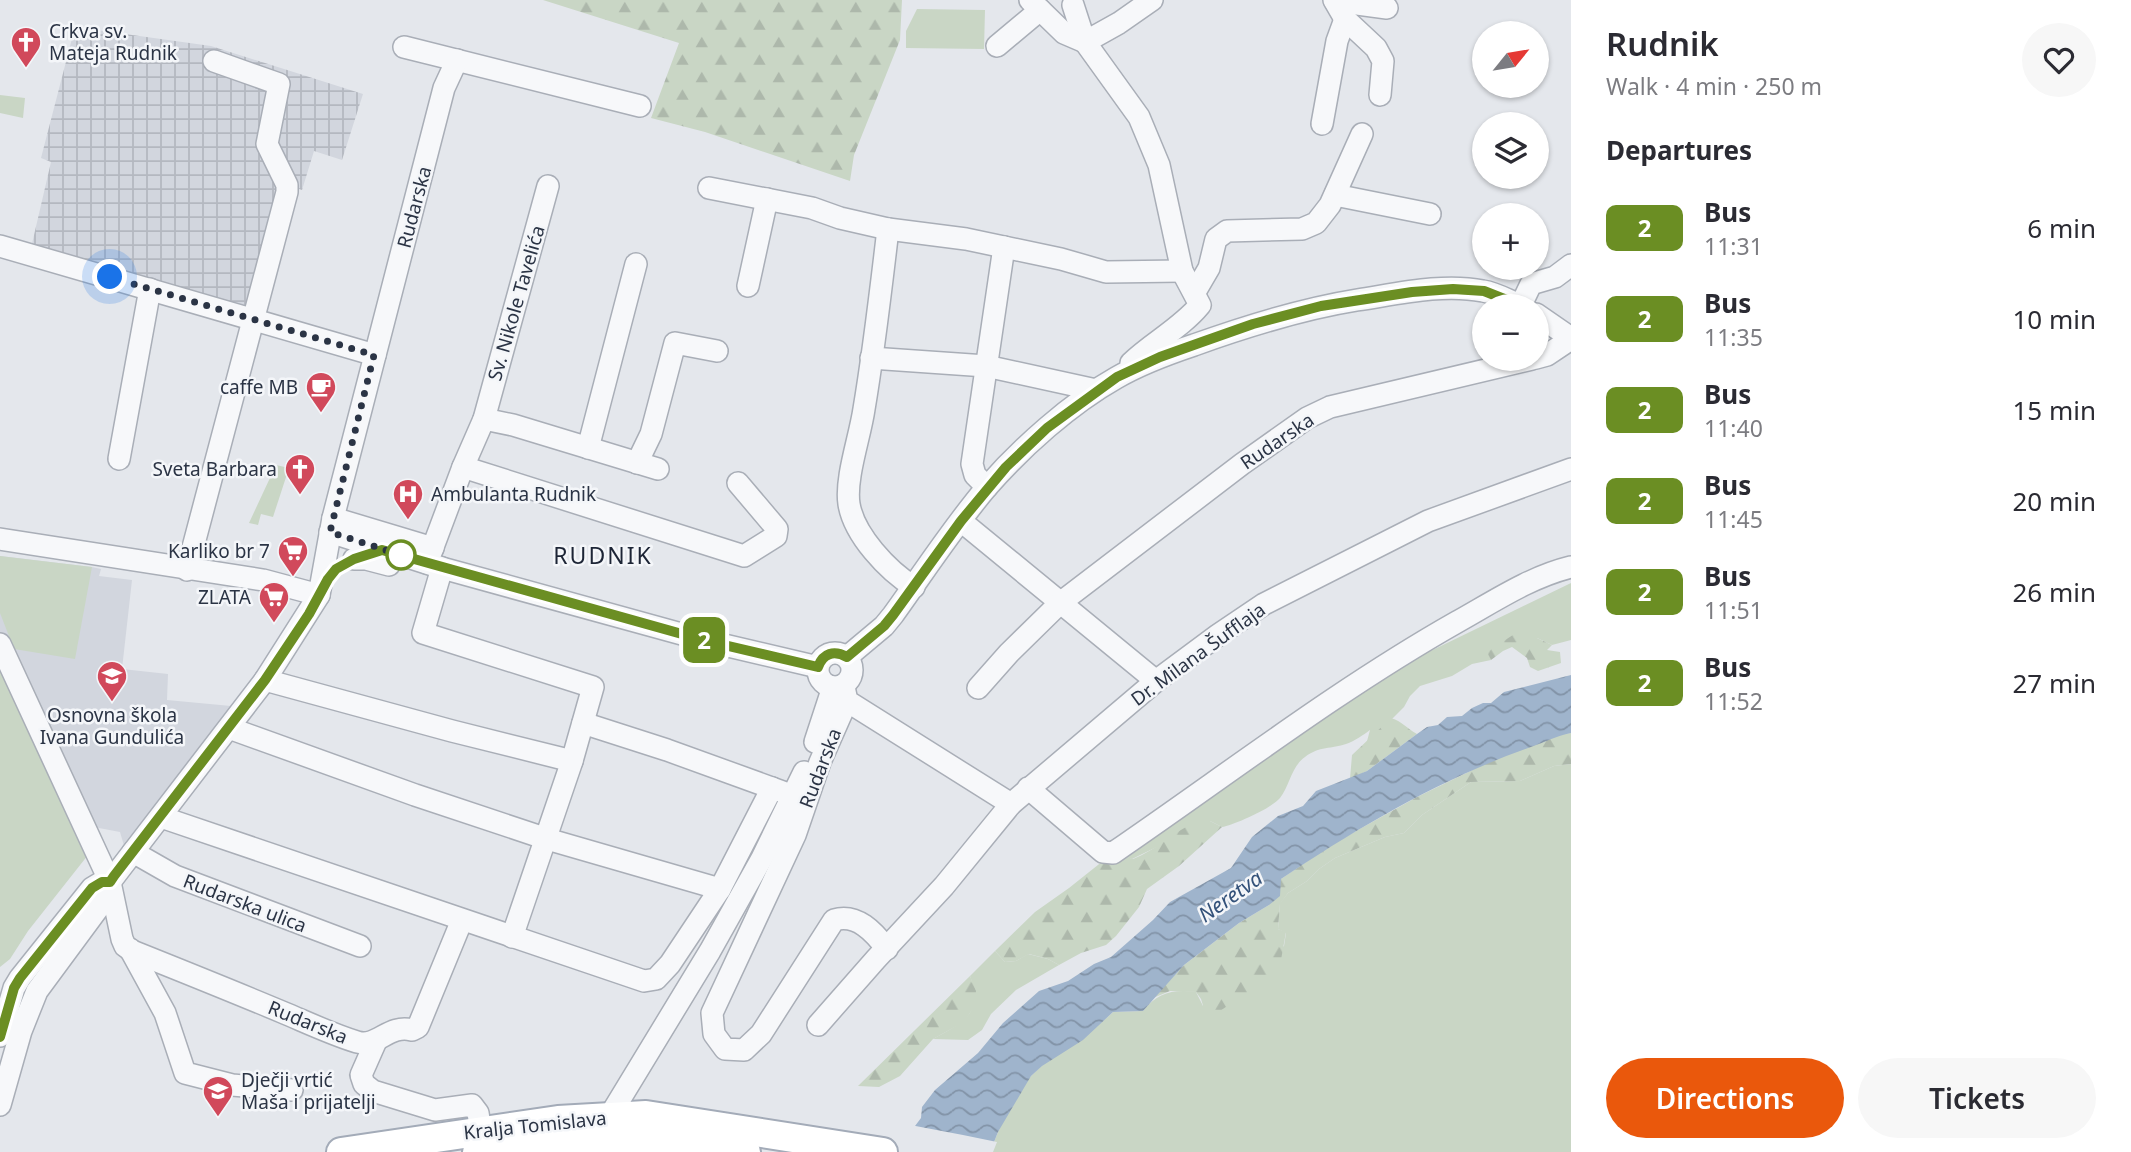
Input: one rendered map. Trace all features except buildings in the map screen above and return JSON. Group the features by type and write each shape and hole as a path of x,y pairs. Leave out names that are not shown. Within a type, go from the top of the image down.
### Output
{"main road":[{"name":"Kralja Tomislava","path":"479,1141 558,1120 584,1142"},
{"name":"Kralja Tomislava","path":"341,1152 479,1141 584,1142 641,1127"},
{"path":"641,1127 701,1145 746,1152"},
{"path":"641,1127 883,1152"}],"street":[{"path":"1086,42 1152,0"},
{"path":"997,46 1035,5 1064,33 1086,42"},
{"path":"1073,5 1086,42 1139,117 1162,177 1182,271 1200,305 1192,315 1149,346 1117,377"},
{"path":"1338,7 1387,8"},
{"path":"1338,7 1371,42 1383,61 1380,95"},
{"path":"1322,124 1337,41 1338,7"},
{"path":"404,47 640,106"},
{"name":"Rudarska","path":"0,1105 21,1031 37,991 99,907 110,882 265,680 319,595 331,525 374,355 444,88 457,60"},
{"path":"187,570 275,246 287,192 287,185 267,144 279,84 214,61"},
{"path":"1195,292 1209,268 1216,239 1227,231 1302,229 1316,223 1330,205 1362,134"},
{"name":"Sv. Nikole Tavelića","path":"436,561 463,467 484,419 548,186"},
{"path":"709,188 812,208 840,218 888,229 1004,247 1106,272 1182,271"},
{"path":"1335,195 1430,214"},
{"path":"748,286 766,200"},
{"path":"888,229 864,410 851,471 849,504 868,545 900,579 914,587"},
{"path":"0,246 374,355"},
{"path":"987,487 975,475 972,464 1004,247"},
{"path":"588,448 636,264"},
{"path":"1527,294 1531,284 1555,278 1571,265"},
{"path":"118,459 150,289"},
{"path":"847,657 884,626 987,487 1047,428 1117,377 1160,357 1253,324 1321,306 1412,292 1453,289 1492,294"},
{"path":"1549,323 1571,339"},
{"name":"Rudarska","path":"1549,354 1571,339"},
{"path":"484,419 513,425 648,466 651,434 675,343 717,351"},
{"path":"871,358 986,366 1096,390"},
{"name":"Rudarska","path":"978,688 1060,603 1242,464 1307,418 1330,407 1480,371"},
{"path":"463,467 744,556 776,536 777,529 738,483"},
{"name":"Dr. Milana Šufflaja","path":"818,1024 944,886 1011,804 1156,681 1264,604 1333,567 1428,521 1571,470"},
{"path":"961,521 1156,681"},
{"path":"331,525 382,550 436,561"},
{"path":"331,525 436,561 707,641 818,667"},
{"path":"0,539 262,580 319,595 336,569 354,559 382,550"},
{"path":"354,559 366,559 423,574 436,561"},
{"path":"436,561 423,633 593,687 547,839 512,937"},
{"path":"1028,788 1103,852 1113,853 1357,683 1419,644 1516,589 1554,571 1571,567"},
{"path":"0,644 110,882 122,939 125,946 131,949 165,1013 185,1073 232,1085 292,1090"},
{"path":"584,1142 710,951 762,858 793,795 823,721 852,673 847,657 839,653 828,654 818,667 823,682 841,691"},
{"path":"265,680 452,732 572,761"},
{"name":"Rudarska","path":"891,944 855,920 834,920 761,1034 744,1050 724,1049 714,1034 712,1013 795,835 841,691 1011,804"},
{"name":"Rudarska","path":"161,817 644,981 656,979 670,964 720,889 772,788 583,723"},
{"path":"229,728 547,839 720,889"},
{"path":"772,788 793,795"},
{"name":"Rudarska ulica","path":"133,852 175,877 360,946"},
{"name":"Rudarska","path":"0,1037 8,982 92,888 102,882 110,882"},
{"name":"Rudarska","path":"131,949 359,1042 376,1041 384,1033 393,1030 412,1030 418,1027 462,920"},
{"path":"8,982 37,991"},
{"path":"376,1041 361,1074 364,1084 373,1091 435,1110 472,1105 478,1113 479,1141"}],"shaded area":[{"path":"75,27 211,46 363,94 342,160 314,151 302,190 284,184 249,318 31,248 51,162 41,158"},
{"name":"Osnovna škola Ivana Gundulića","path":"0,556 92,567 101,569 99,576 132,580 122,669 168,674 167,700 231,706 125,849 120,832 83,825 0,644"}],"green space":[{"path":"543,0 902,0 900,40 854,155 850,181 705,132 651,118 679,43"},
{"path":"917,9 985,10 984,49 906,48 906,31"},
{"path":"0,95 25,98 23,118 0,113"},
{"path":"276,465 289,468 273,517 261,514 258,525 249,523"},
{"path":"0,556 92,567 75,659 14,649 0,613"},
{"path":"1571,583 1571,640 1552,645 1537,638 1488,652 1491,660 1472,664 1452,676 1420,686 1404,707 1366,745 1370,730 1349,743 1310,753 1300,761 1280,798 1252,816 1222,827 1210,821 1132,859 1113,853 1379,676"},
{"path":"1533,627 1537,638 1552,645 1547,650 1560,652 1561,663 1538,671 1530,667 1527,658 1512,647 1491,660 1487,652 1522,629"},
{"path":"0,644 88,855 28,931 10,959 0,967"},
{"path":"1391,718 1417,734 1367,771 1350,779 1352,755"},
{"path":"1571,733 1571,764 1554,766 1520,781 1471,782 1422,815 1404,833 1385,837 1335,858 1288,893 1280,904 1278,929 1286,932 1279,971 1214,1015 1205,1012 1196,992 1170,991 1153,998 1184,965 1239,923 1269,905 1281,879 1331,845 1417,797 1493,760 1558,735"},
{"path":"1571,764 1571,1152 990,1152 1013,1101 1031,1076 1113,1012 1143,1011 1160,996 1180,991 1196,992 1203,1006 1284,946 1286,933 1278,929 1280,903 1288,893 1335,858 1385,837 1404,833 1422,815 1471,782 1520,781 1554,766"},
{"path":"1197,821 1210,821 1222,827 1179,866 1147,889 1139,907 1106,945 1081,953 1059,965 1029,954 1016,961 1005,962 995,951 1035,912 1113,853 1133,859"},
{"path":"995,951 1005,962 1016,961 1028,954 1059,965 1016,990 991,1014 982,1030 968,1040 933,1039 968,1016 974,1000 970,976"},
{"path":"970,976 976,991 974,1007 964,1022 933,1039 900,1076 879,1087 858,1086"}],"water":[{"name":"Neretva","path":"1571,675 1571,733 1498,759 1433,789 1340,841 1281,879 1280,896 1184,965 1143,1011 1113,1012 1083,1040 1031,1076 998,1132 990,1152 905,1128 915,1126 921,1118 922,1107 935,1090 978,1053 1003,1023 1039,991 1068,981 1094,964 1111,957 1170,902 1231,868 1252,837 1278,816 1303,806 1316,791 1367,771 1427,727 1438,725 1447,717 1462,716 1483,703 1491,703 1504,692"}],"pier":[{"path":"905,1124 997,1142 993,1152 883,1152 891,1137"}],"bus line":[{"name":"2","path":"0,1037 14,988 35,957 92,888 102,882 110,882 265,680 309,614 328,579 336,569 354,559 382,550 707,641 818,667 823,657 828,654 839,653 847,657 884,626 987,487 1047,428 1117,377 1160,357 1253,324 1321,306 1412,292 1453,289 1493,294"}],"place":[{"name":"Crkva sv. Mateja Rudnik","path":"26,69"},
{"name":"caffe MB","path":"321,414"},
{"name":"Sveta Barbara","path":"300,496"},
{"name":"Ambulanta Rudnik","path":"408,521"},
{"name":"Karliko br 7","path":"293,578"},
{"name":"ZLATA","path":"274,624"},
{"name":"Osnovna škola Ivana Gundulića","path":"112,703"},
{"name":"Dječji vrtić Maša i prijatelji","path":"218,1118"}],"district":[{"name":"RUDNIK","path":"603,555"}],"route":[{"path":"110,277 374,355 330,532 404,556 401,555"}]}
